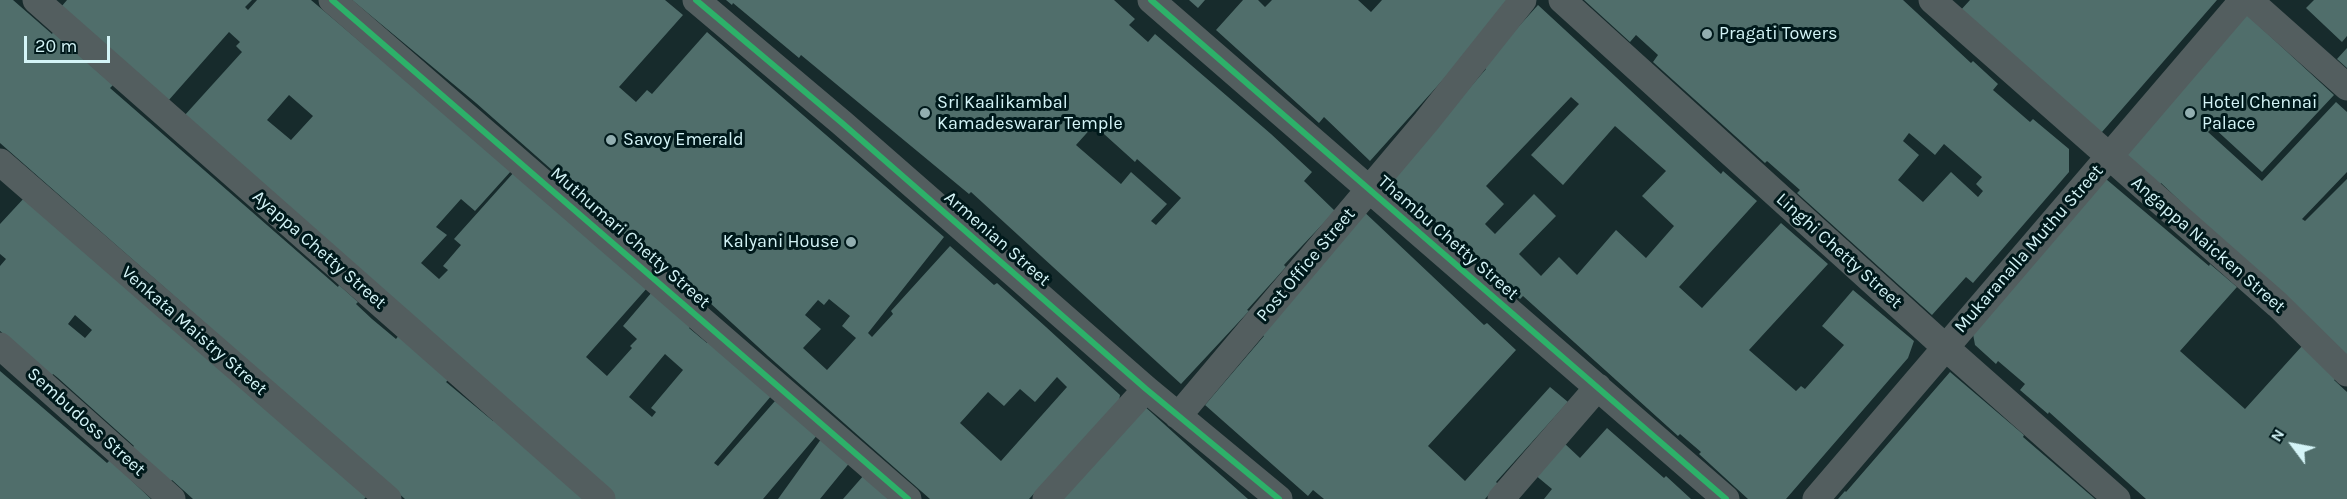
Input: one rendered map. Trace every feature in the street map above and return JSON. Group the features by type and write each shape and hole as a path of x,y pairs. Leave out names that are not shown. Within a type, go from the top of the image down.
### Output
{"street":[{"name":"Ayappa Chetty Street","path":"36,0 602,499"},
{"name":"Muthumari Chetty Street","path":"332,0 908,499"},
{"name":"Armenian Street","path":"696,0 842,123 1146,389 1279,499"},
{"name":"Thambu Chetty Street","path":"1151,0 1726,499"},
{"name":"Post Office Street","path":"1178,416 1426,123 1523,0"},
{"name":"Linghi Chetty Street","path":"1562,0 1945,347 2117,499"},
{"name":"Angappa Naicken Street","path":"1932,0 2278,304 2347,373"},
{"name":"Mukaranalla Muthu Street","path":"1816,499 2243,0"},
{"path":"2249,0 2347,87"},
{"name":"Venkata Maistry Street","path":"0,162 388,499"},
{"name":"Sembudoss Street","path":"0,346 172,499"},
{"path":"1501,499 1598,387"},
{"path":"1046,499 1146,389"}],"building":[{"path":"0,0 13,0 52,34 53,32 113,85 110,88 338,287 339,285 372,319 396,339 399,335 449,379 446,382 493,421 496,418 585,499 405,499 0,143"},
{"path":"67,0 252,0 245,7 248,10 257,0 311,0 512,170 475,211 461,199 436,227 447,235 421,263 439,279 448,270 443,266 461,245 454,239 515,171 648,287 586,357 607,376 637,339 623,326 652,292 692,324 689,328 707,343 710,339 772,395 714,463 718,466 775,401 819,433 763,499 614,499 184,116 242,52 236,46 240,42 229,32 168,101 61,7","holes":["289,95 313,116 291,140 267,120","665,354 683,370 651,408 656,412 652,417 629,397"]},
{"path":"352,0 665,0 683,15 619,87 636,102 647,90 652,94 707,32 944,237 868,333 872,337 893,314 891,311 950,246 994,285 997,283 1120,395 1119,402 1029,499 930,499 650,248 646,253 476,103","holes":["829,299 850,316 842,326 856,338 827,370 803,348 821,329 805,315 818,300 824,305","1057,377 1067,387 1001,461 960,423 988,392 1004,406 1020,389 1035,402"]},
{"path":"726,0 1114,0 1135,19 1129,25 1148,42 1155,34 1312,172 1304,181 1335,211 1284,265 1286,267 1247,310 1249,311 1181,384 971,192 969,194 801,55 799,58 733,3 732,5","holes":["1094,125 1135,162 1137,159 1181,198 1156,225 1151,221 1167,204 1131,172 1121,184 1076,145"]},
{"path":"1189,0 1205,0 1198,8"},
{"path":"1243,0 1258,0 1265,7 1272,0 1358,0 1371,12 1382,0 1509,0 1503,13 1370,161 1324,117 1319,123 1216,30"},
{"path":"1584,0 1903,0 1971,63 1973,61 1998,84 1993,90 2030,122 2033,119 2069,149 2069,172 1973,283 1966,277 1932,315 1797,193 1800,190 1767,161 1765,163 1653,62 1658,55 1636,35 1630,42","holes":["1909,133 1935,155 1944,144 1982,177 1976,184 1983,191 1978,197 1951,172 1923,202 1898,180 1919,155 1903,141"]},
{"path":"1970,0 2217,0 2102,132 2097,131 1959,12"},
{"path":"2314,0 2347,0 2347,36 2342,42 2306,8"},
{"path":"1538,5 1721,174 1723,171 1757,201 1679,287 1702,308 1781,223 1828,264 1749,350 1796,391 1801,386 1805,389 1844,345 1822,326 1853,290 1914,341 1908,358 1786,499 1748,499 1699,454 1701,452 1680,434 1678,436 1523,296 1520,299 1393,183 1396,180 1392,177 1486,69 1483,66","holes":["1571,97 1579,104 1531,155 1563,185 1615,126 1666,171 1642,196 1674,226 1646,258 1616,230 1577,275 1559,257 1541,276 1519,254 1556,216 1534,194 1495,234 1485,224 1504,204 1486,186"]},
{"path":"2244,12 2334,95 2262,172 2213,127 2208,132 2262,181 2336,102 2347,112 2347,172 2302,219 2305,221 2347,179 2347,361 2161,183 2159,186 2119,150"},
{"path":"2347,48 2347,68 2337,59"},
{"path":"2106,179 2237,287 2180,351 2245,409 2302,346 2337,377 2334,380 2347,392 2347,499 2146,499 2049,412 2048,414 2020,390 2025,384 1998,361 1996,364 1975,345 1973,334"},
{"path":"25,197 369,494 364,499 193,499 172,480 169,483 131,449 134,446 58,378 53,374 51,377 36,361 0,331 0,266 6,259 0,254 0,224","holes":["75,315 92,330 85,338 68,324"]},
{"path":"1359,207 1484,325 1487,323 1516,350 1428,446 1465,481 1550,387 1568,402 1496,482 1498,484 1485,499 1324,499 1313,490 1308,496 1205,405 1264,336 1258,331"},
{"path":"0,371 107,463 110,460 151,499 0,499"},
{"path":"1950,372 2024,435 2023,437 2095,499 1838,499"},
{"path":"1142,404 1196,453 1248,499 1056,499"},
{"path":"1607,428 1691,499 1544,499 1552,489 1534,474 1563,442 1580,458"},
{"path":"824,435 851,461 820,499 778,499"},
{"path":"864,475 892,499 843,499"}],"cycle path":[{"path":"332,0 908,499"},
{"path":"696,0 842,123 1146,389 1279,499"},
{"path":"1151,0 1726,499"}],"place":[{"name":"Pragati Towers","path":"1707,34"},
{"name":"Sri Kaalikambal Kamadeswarar Temple","path":"925,113"},
{"name":"Hotel Chennai Palace","path":"2190,113"},
{"name":"Savoy Emerald","path":"611,140"},
{"name":"Kalyani House","path":"851,242"}]}
